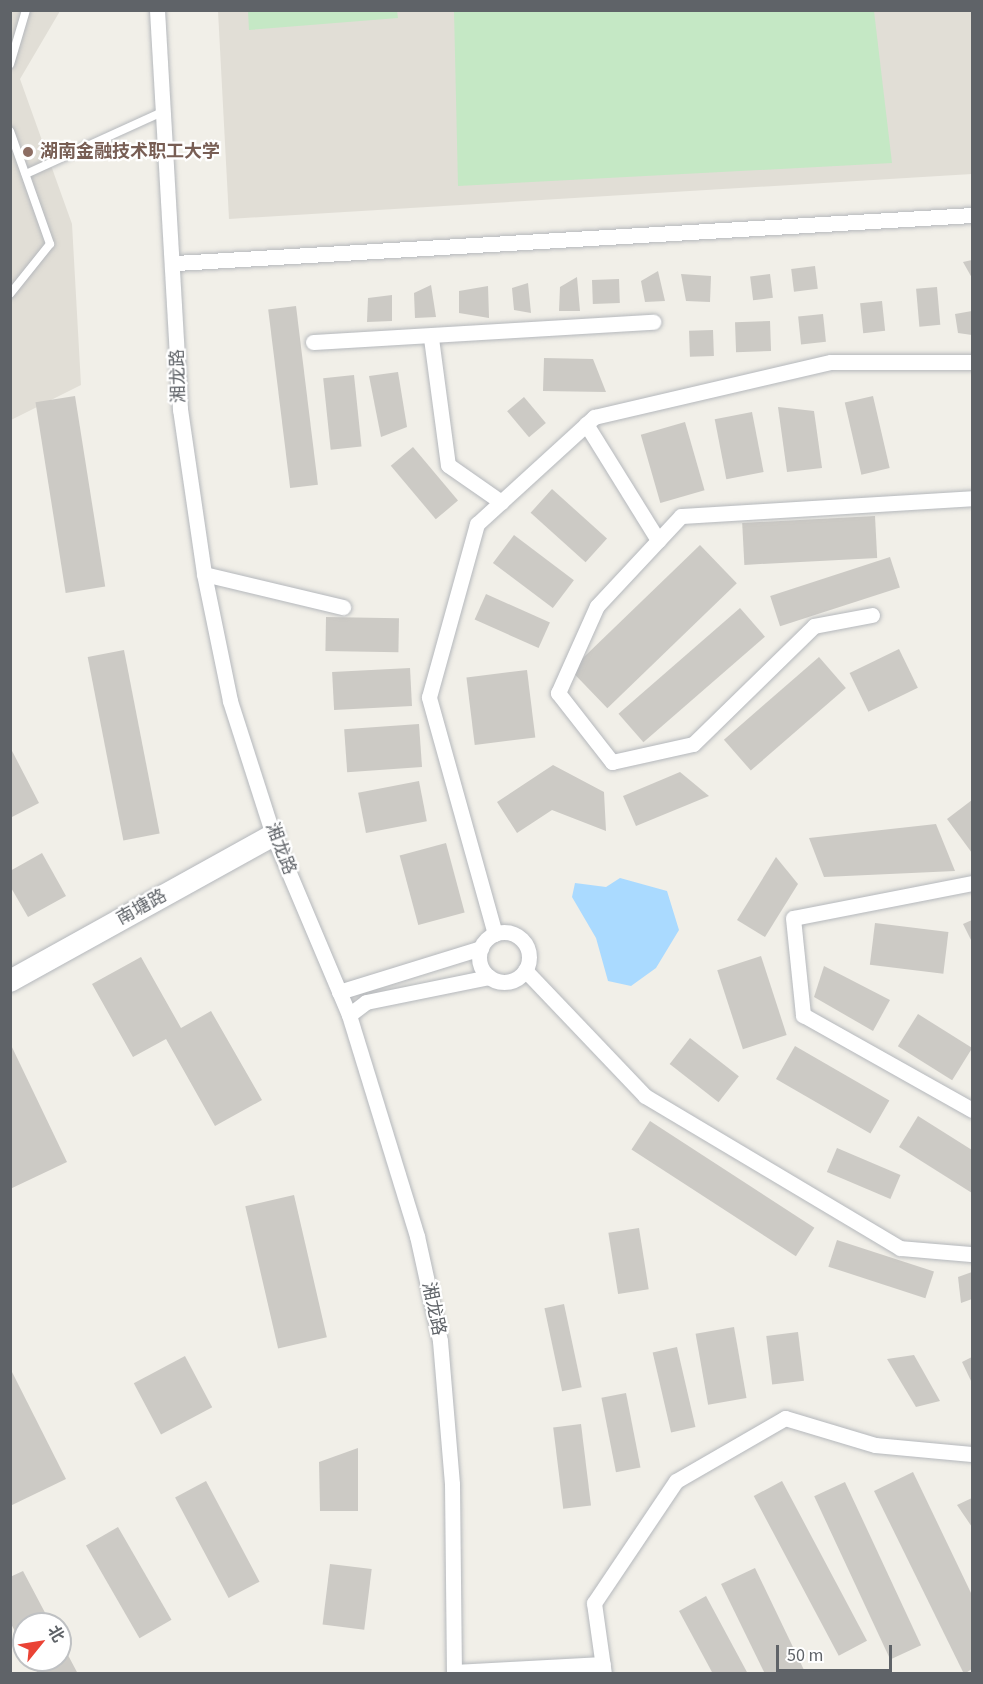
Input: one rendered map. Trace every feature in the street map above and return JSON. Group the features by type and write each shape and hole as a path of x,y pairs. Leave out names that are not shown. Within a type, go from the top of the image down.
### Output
{"street":[{"name":"湘龙路","path":"157,10 162,112 176,263 180,408 204,574 230,701 273,835 349,1015 417,1236 440,1341 452,1484 454,1673"},
{"path":"176,263 972,215"},
{"path":"313,342 431,338 653,322"},
{"path":"431,338 448,465 501,502"},
{"path":"495,934 429,697 477,524 594,417 831,362 972,362"},
{"path":"586,424 658,540"},
{"path":"872,615 814,626 693,744 612,762 558,693 597,606 681,516 972,498"},
{"path":"204,574 343,607"},
{"name":"南塘路","path":"10,981 273,835"},
{"path":"972,883 793,918 803,1015 972,1110"},
{"path":"339,993 481,948 495,934 510,933 524,942 529,958 525,970 508,982 489,977 366,1002 349,1015"},
{"path":"481,948 481,966 489,977"},
{"path":"525,970 645,1096 900,1248 972,1254"},
{"path":"454,1673 603,1669 594,1603 676,1481 784,1418 875,1444 972,1454"}],"lane":[{"path":"10,64 26,10"},
{"path":"26,174 162,112"},
{"path":"10,131 50,244 10,294"}],"shaded area":[{"name":"湖南金融技术职工大学","path":"11,11 60,11 20,79 72,224 81,385 11,420"},
{"path":"218,11 972,11 972,174 229,219"}],"green space":[{"path":"248,11 397,11 398,18 249,30"},
{"path":"454,11 874,11 892,163 458,186"}],"water":[{"path":"620,878 667,891 679,930 656,968 631,986 608,981 596,938 572,897 575,883 606,887"}],"building":[{"path":"972,260 972,278 963,262"},
{"path":"815,266 818,289 794,292 791,269"},
{"path":"658,271 665,301 645,302 641,281"},
{"path":"681,274 711,276 710,302 686,301"},
{"path":"770,274 773,298 753,300 750,276"},
{"path":"577,277 580,311 559,311 560,287"},
{"path":"619,279 620,303 593,304 592,280"},
{"path":"528,283 531,313 514,310 512,288"},
{"path":"431,285 436,317 415,318 414,293"},
{"path":"488,286 489,318 459,313 459,291"},
{"path":"937,287 940,325 919,327 916,289"},
{"path":"392,295 392,321 367,322 368,298"},
{"path":"882,301 885,331 863,333 860,303"},
{"path":"296,306 318,485 290,488 268,309"},
{"path":"972,311 972,335 958,333 955,314"},
{"path":"823,314 826,342 801,344 798,317"},
{"path":"770,321 771,351 736,352 735,322"},
{"path":"713,330 714,356 690,357 689,331"},
{"path":"544,358 593,359 606,392 543,391"},
{"path":"398,372 407,427 381,437 369,376"},
{"path":"354,375 362,447 331,450 323,378"},
{"path":"75,396 105,587 66,593 35,402"},
{"path":"873,396 890,468 861,475 845,403"},
{"path":"524,397 546,423 529,437 507,411"},
{"path":"778,407 814,411 822,468 787,472"},
{"path":"752,412 764,472 726,479 715,419"},
{"path":"685,422 705,490 660,503 641,435"},
{"path":"413,447 458,501 436,519 391,466"},
{"path":"552,489 607,539 586,562 531,513"},
{"path":"875,516 877,558 744,565 742,523"},
{"path":"514,535 574,580 553,608 493,563"},
{"path":"700,545 737,583 607,708 571,670"},
{"path":"890,557 900,587 780,626 770,596"},
{"path":"486,594 550,622 539,648 475,620"},
{"path":"740,608 765,637 643,742 618,714"},
{"path":"326,617 399,618 398,652 325,651"},
{"path":"899,649 918,688 868,712 850,673"},
{"path":"124,650 160,834 123,841 88,657"},
{"path":"819,657 846,688 751,771 724,740"},
{"path":"410,668 412,706 334,710 332,672"},
{"path":"527,670 535,737 475,745 466,677"},
{"path":"419,724 422,767 347,772 344,729"},
{"path":"10,747 39,803 10,818"},
{"path":"553,765 604,792 606,831 552,810 517,833 497,802"},
{"path":"680,772 709,796 636,826 623,796"},
{"path":"419,781 427,821 366,833 358,793"},
{"path":"972,800 972,853 947,819"},
{"path":"936,824 955,871 824,877 809,838"},
{"path":"446,843 465,913 418,925 400,855"},
{"path":"42,853 66,896 28,917 10,886 10,871"},
{"path":"776,857 798,884 765,937 737,920"},
{"path":"972,920 972,942 963,924"},
{"path":"875,923 948,932 943,974 870,965"},
{"path":"761,956 787,1035 743,1049 717,970"},
{"path":"141,957 181,1028 211,1011 262,1100 215,1126 166,1039 133,1057 92,984"},
{"path":"824,966 890,1000 873,1031 814,997"},
{"path":"918,1014 972,1048 952,1080 898,1046"},
{"path":"690,1038 739,1076 719,1102 670,1064"},
{"path":"10,1043 67,1162 10,1189"},
{"path":"795,1046 889,1100 870,1133 776,1079"},
{"path":"918,1116 972,1150 972,1193 899,1147"},
{"path":"650,1121 814,1228 796,1256 631,1150"},
{"path":"837,1148 901,1175 890,1199 827,1172"},
{"path":"294,1195 327,1337 278,1349 245,1206"},
{"path":"639,1228 649,1289 618,1294 608,1233"},
{"path":"837,1240 934,1272 925,1298 828,1267"},
{"path":"972,1272 972,1299 961,1303 958,1277"},
{"path":"564,1304 582,1387 562,1391 544,1308"},
{"path":"734,1327 747,1398 708,1405 696,1334"},
{"path":"798,1332 804,1381 772,1385 766,1336"},
{"path":"677,1347 695,1427 671,1433 653,1353"},
{"path":"914,1355 940,1401 916,1407 887,1359"},
{"path":"185,1356 212,1407 161,1434 134,1383"},
{"path":"972,1357 972,1383 962,1362"},
{"path":"10,1368 66,1479 10,1506"},
{"path":"626,1393 641,1468 616,1472 601,1398"},
{"path":"581,1424 591,1505 563,1509 553,1427"},
{"path":"358,1448 358,1511 320,1511 319,1462"},
{"path":"913,1472 972,1595 972,1669 964,1674 874,1491"},
{"path":"206,1481 260,1582 229,1598 175,1497"},
{"path":"782,1481 867,1641 839,1656 754,1496"},
{"path":"845,1482 921,1645 890,1660 814,1496"},
{"path":"972,1498 972,1527 957,1505"},
{"path":"118,1527 172,1620 139,1638 86,1546"},
{"path":"330,1564 372,1569 364,1630 323,1625"},
{"path":"755,1568 804,1670 798,1674 765,1674 721,1584"},
{"path":"23,1571 45,1612 12,1612 12,1626 10,1622 10,1577"},
{"path":"706,1596 748,1674 713,1674 679,1611"},
{"path":"72,1663 78,1674 38,1674 37,1672 72,1672"}],"place":[{"name":"湖南金融技术职工大学","path":"28,152"}]}
